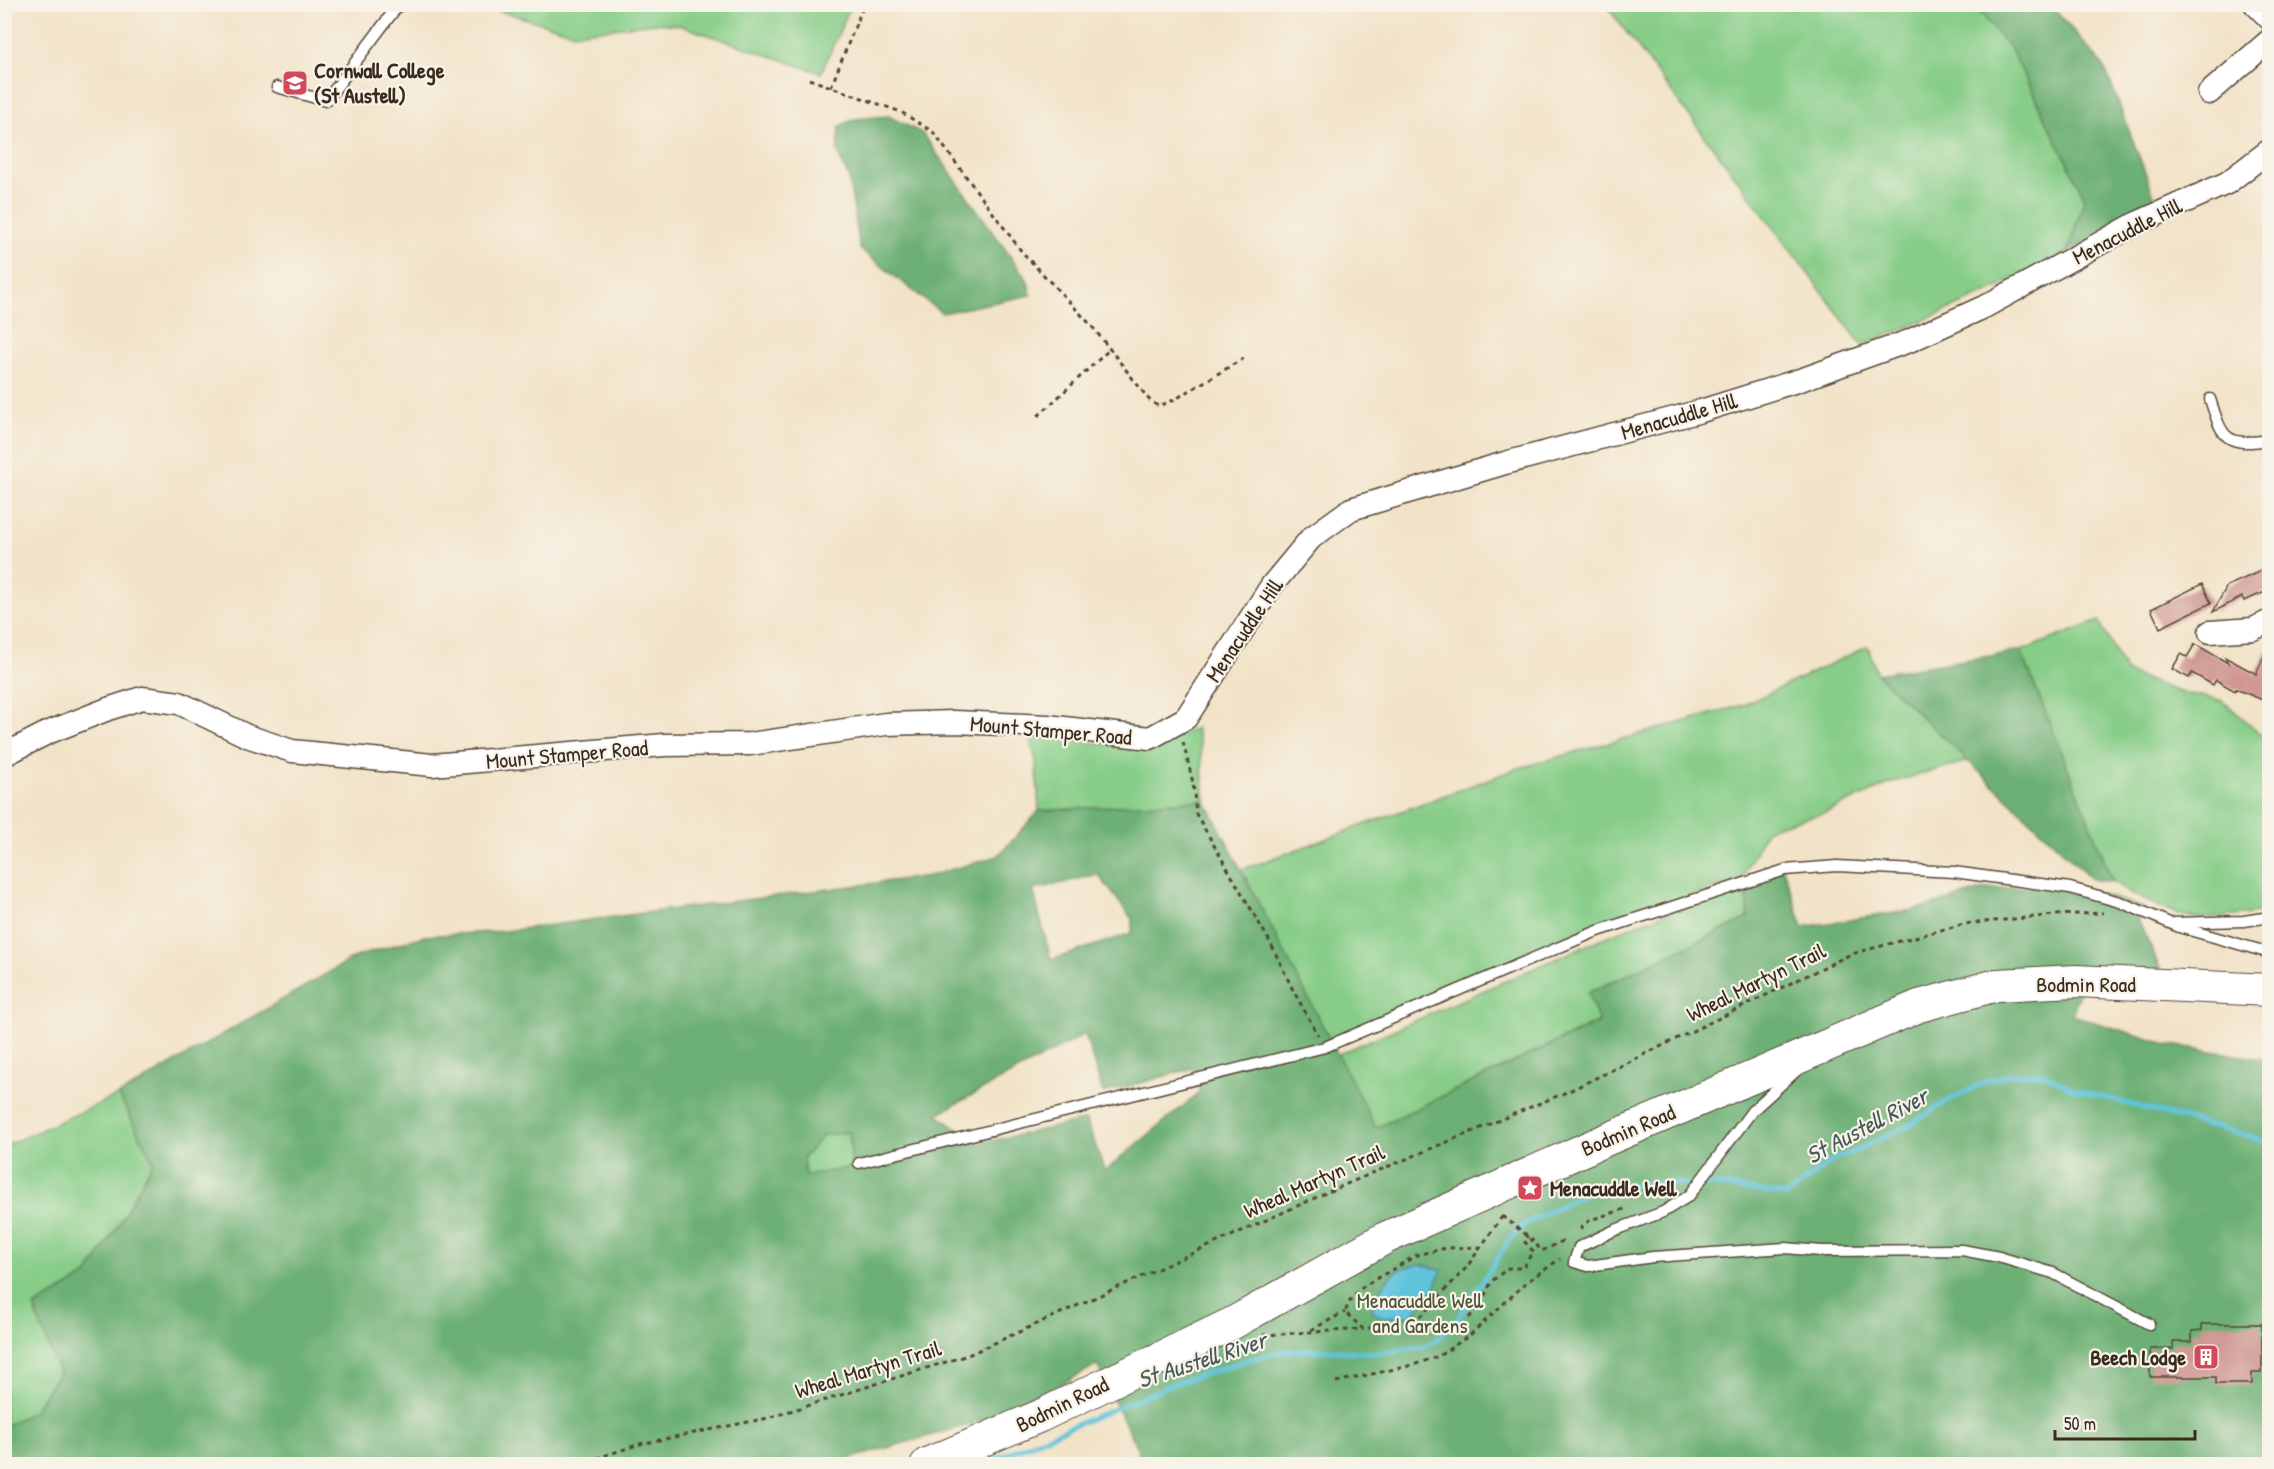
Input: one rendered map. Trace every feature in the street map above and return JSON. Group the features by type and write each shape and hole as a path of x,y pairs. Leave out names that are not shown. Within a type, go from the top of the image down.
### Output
{"main road":[{"name":"Bodmin Road","path":"927,1464 1040,1416 1233,1323 1385,1238 1601,1142 1919,1006 1997,985 2076,981 2270,990"}],"street":[{"path":"2255,4 2270,19"},
{"path":"2209,93 2270,40"},
{"name":"Menacuddle Hill","path":"1150,738 1186,718 1272,585 1311,538 1351,509 1505,463 1701,411 1803,379 1909,341 1984,307 2137,224 2227,183 2270,150"},
{"path":"2210,632 2253,629 2270,621"},
{"name":"Mount Stamper Road","path":"4,755 47,734 142,698 179,703 247,736 292,751 432,765 664,745 750,744 886,724 954,722 1047,726 1150,738"}],"lane":[{"path":"277,87 326,101 399,4"},
{"path":"2210,399 2219,428 2228,438 2240,443 2270,440"},
{"path":"859,1163 1325,1047 1595,932 1785,870 1837,866 1954,872 2058,886 2120,902 2169,923 2270,953"},
{"path":"2169,923 2244,921 2270,917"},
{"path":"1821,1048 1752,1111 1689,1196 1663,1212 1579,1247 1574,1262 1588,1266 1653,1257 1785,1248 1821,1251 1962,1250 2000,1257 2053,1273 2149,1324"}],"path":[{"path":"831,87 864,4"},
{"path":"809,79 901,112 933,132 1022,252 1091,325 1151,402 1159,406 1174,400 1244,358"},
{"path":"1038,417 1110,349"},
{"path":"1175,724 1184,745 1194,783 1196,814 1266,934 1293,990 1325,1047"},
{"name":"Wheal Martyn Trail","path":"579,1464 640,1444 768,1418 968,1355 1337,1188 1569,1091 1851,954 1964,924 2055,915"},
{"path":"1257,1336 1363,1329 1415,1322 1466,1268 1502,1216 1523,1232"},
{"path":"1470,1318 1482,1302 1491,1282 1508,1268 1522,1268 1533,1251 1524,1241 1528,1236"},
{"path":"1309,1331 1345,1312 1351,1299 1364,1286 1417,1255 1446,1248 1480,1247"},
{"path":"1336,1382 1413,1365 1439,1356 1470,1335 1528,1281 1579,1247"},
{"path":"1345,1312 1363,1329"}],"green space":[{"path":"479,5 851,5 821,73 679,25 655,23 575,33"},
{"path":"1606,5 1974,5 2012,51 2085,198 2067,253 1966,302 1862,345"},
{"path":"1974,5 2051,5 2104,66 2157,203 2067,253 2085,198 2012,51"},
{"path":"888,116 922,133 1028,281 1031,295 942,313 860,249 849,179 837,151 840,126 855,119"},
{"path":"2099,621 2126,672 2179,692 2223,701 2269,741 2269,911 2217,918 2190,917 2150,903 2113,882 2021,651"},
{"path":"1868,646 1877,674 1969,761 1893,782 1827,812 1767,829 1741,880 1597,925 1329,1040 1241,870 1516,769 1746,704"},
{"path":"2021,651 2113,882 2092,879 1877,674"},
{"path":"1196,728 1200,744 1205,800 1039,811 1036,761 1030,736 1151,749"},
{"name":"Menacuddle Well and Gardens","path":"1205,800 1376,1128 1599,1022 1588,993 1748,918 1746,881 1783,868 1803,927 1914,910 1986,889 2073,885 2144,908 2138,920 2169,988 2082,985 2072,1015 2165,1044 2269,1060 2269,1464 1124,1464 1140,1454 1097,1365 1059,1385 974,1423 831,1464 5,1464 5,1426 34,1411 59,1373 34,1307 87,1275 121,1221 153,1162 119,1095 355,957 424,936 506,931 929,876 998,856 1039,811","holes":["1098,874 1132,919 1132,933 1051,960 1033,890","1085,1034 1103,1093 1194,1068 1200,1092 1105,1171 1086,1120 977,1144 937,1114","849,1132 852,1167 805,1176 803,1158 823,1135"]},
{"path":"1746,881 1748,918 1588,993 1599,1021 1376,1128 1336,1055 1601,939"},
{"path":"119,1095 153,1162 121,1221 87,1275 34,1307 59,1373 34,1411 5,1426 5,1146"},
{"path":"850,1132 852,1168 805,1177 803,1158 823,1135"}],"water":[{"path":"1420,1264 1442,1270 1435,1287 1411,1316 1382,1317 1372,1312 1379,1293 1391,1276 1401,1269"}],"building":[{"path":"2270,567 2270,590 2244,601 2242,597 2213,612 2227,586"},
{"path":"2202,584 2211,603 2160,628 2151,609"},
{"path":"2270,643 2270,703 2236,689 2235,691 2216,680 2213,685 2192,673 2189,678 2172,669 2181,654 2187,657 2195,644 2228,663 2225,657 2256,674"},
{"name":"Beech Lodge","path":"2202,1324 2262,1324 2262,1373 2252,1373 2252,1384 2216,1384 2216,1377 2150,1377 2150,1349 2173,1349 2173,1342 2192,1342 2192,1331 2202,1330"}],"waterway":[{"name":"St Austell River","path":"982,1464 1176,1383 1251,1359 1286,1351 1378,1353 1421,1347 1433,1342 1454,1325 1508,1242 1524,1224 1594,1189 1653,1183 1708,1184 1785,1195 1835,1158 1853,1152 1911,1124 1944,1103 1991,1079 2015,1074 2044,1074 2073,1089 2270,1144"}],"place":[{"name":"Cornwall College (St Austell)","path":"295,83"},
{"name":"Menacuddle Well","path":"1530,1188"},
{"name":"Beech Lodge","path":"2206,1357"}]}
